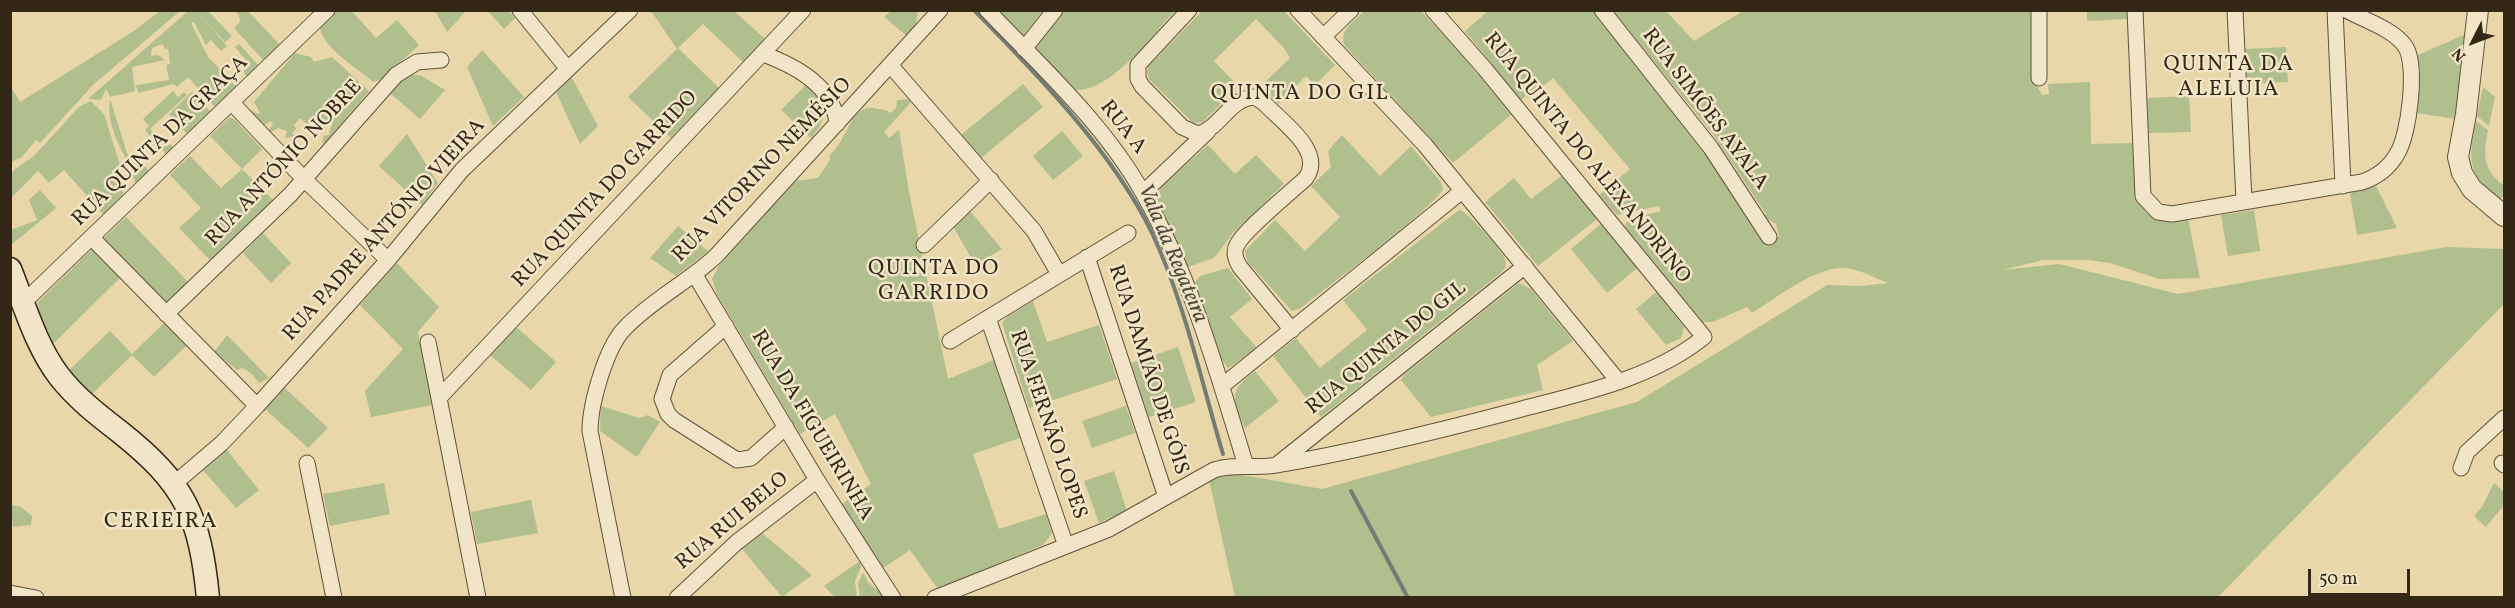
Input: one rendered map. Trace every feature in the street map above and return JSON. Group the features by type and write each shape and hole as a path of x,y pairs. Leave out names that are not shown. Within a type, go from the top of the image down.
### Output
{"main road":[{"path":"10,268 48,360 59,376 86,405 158,464 175,483 185,501 198,538 208,597"}],"street":[{"name":"RUA QUINTA DA GRAÇA","path":"24,302 327,10"},
{"path":"520,10 567,68"},
{"name":"RUA PADRE ANTÓNIO VIEIRA","path":"175,483 222,443 257,406 388,260 462,170 630,10"},
{"name":"RUA QUINTA DO GARRIDO","path":"439,398 803,10"},
{"name":"RUA VITORINO NEMÉSIO","path":"623,597 591,445 593,404 613,346 624,328 695,275 891,66 940,10"},
{"name":"RUA A","path":"987,10 1104,136 1143,193 1182,277 1222,386 1245,466"},
{"path":"1024,49 1055,10"},
{"path":"1189,10 1138,64 1138,79 1189,132 1198,134 1212,127"},
{"path":"934,597 1124,522 1214,470 1229,465 1276,465 1464,425 1619,381 1425,146 1298,10"},
{"path":"1323,37 1351,10"},
{"name":"RUA QUINTA DO ALEXANDRINO","path":"1433,10 1485,69 1704,337 1676,357 1619,381"},
{"name":"RUA SIMÕES AYALA","path":"1602,10 1711,148 1769,237"},
{"path":"2039,10 2039,78"},
{"path":"2135,10 2143,196 2158,212 2172,214 2343,186 2372,178 2387,167 2398,153 2404,139 2412,72 2411,58 2398,39 2346,10"},
{"path":"2235,10 2244,201"},
{"path":"2335,10 2343,186"},
{"path":"2478,10 2466,114 2458,157 2462,173 2472,189 2505,216"},
{"path":"762,54 789,65 819,85 833,103 837,124"},
{"name":"RUA ANTÓNIO NOBRE","path":"166,314 244,242 304,180 396,75 417,62 441,60"},
{"path":"891,66 1034,231 1059,274"},
{"path":"1143,193 1238,102 1255,98 1264,103 1306,148 1312,158 1311,170 1306,178 1242,238 1235,252 1240,267 1292,330"},
{"path":"232,103 304,180 388,260"},
{"path":"924,245 991,180"},
{"path":"1222,386 1462,191"},
{"path":"950,341 1128,232"},
{"path":"92,238 257,406"},
{"name":"RUA DAMIÃO DE GÓIS","path":"1088,257 1166,497"},
{"name":"RUA QUINTA DO GIL","path":"1276,465 1525,266"},
{"name":"RUA DA FIGUEIRINHA","path":"695,275 817,480 893,597"},
{"name":"RUA FERNÃO LOPES","path":"988,318 1066,546"},
{"path":"726,326 670,375 662,399 668,414 737,460 751,458 786,427"},
{"path":"428,342 478,597"},
{"path":"2461,468 2467,452 2505,418"},
{"path":"307,463 334,597"},
{"name":"RUA RUI BELO","path":"677,597 721,555 817,480"},
{"path":"10,593 36,597"}],"green space":[{"path":"1203,10 1284,11 1335,65 1315,85 1306,76 1278,104 1261,86 1290,58 1284,48 1256,19 1214,61 1238,86 1203,122 1193,123 1149,79 1147,72 1149,66"},
{"path":"160,11 180,11 93,85 40,143 36,140 22,157 11,162 11,87 20,102 134,31"},
{"path":"188,11 208,11 232,36 225,42 200,15 227,46 221,51 211,40 206,45 194,22 191,23 208,57 237,87 216,108 188,77 177,87 174,84 138,93 136,85 169,80 166,65 170,64 168,48 166,50 162,44 152,48 151,56 158,55 165,60 132,67 135,91 110,97 106,89 101,100 88,99"},
{"path":"235,11 248,11 280,45 264,61 234,28 240,22 239,15"},
{"path":"335,11 352,11 376,38 397,20 419,45 382,79 373,82 334,50 322,34 319,25"},
{"path":"435,11 466,11 447,32"},
{"path":"488,11 509,11 515,18 504,29"},
{"path":"651,11 734,11 765,39 743,62 703,24 678,48 719,88 671,138 628,97 677,49"},
{"path":"891,11 918,11 916,24 907,36 884,17"},
{"path":"991,11 1175,11 1128,63 1113,75 1099,84 1084,89 1069,89"},
{"path":"1364,11 1421,11 1453,44 1511,115 1453,163 1345,46 1343,41 1345,31"},
{"path":"1488,11 1593,11 1704,150 1770,241 1779,236 1776,224 1762,216 1766,214 1713,134 1613,11 1666,11 1694,41 1743,11 2034,11 2032,76 2042,95 2049,94 2048,84 2090,82 2091,144 2135,143 2136,185 2141,205 2155,218 2188,218 2200,278 2159,279 2110,263 2088,260 2043,260 2002,270 2059,264 2178,294 2447,247 2504,249 2504,304 2218,597 1235,597 1208,475 1219,471 1322,489 1637,402 1827,285 1861,286 1888,283 1855,270 1833,269 1796,284 1752,313 1747,307 1713,322 1703,322 1626,228 1625,224 1630,219 1661,211 1659,206 1617,215 1599,195 1630,169 1553,78 1528,98 1526,96 1521,100 1465,31"},
{"path":"2087,11 2127,11 2127,19 2087,21"},
{"path":"2466,34 2456,119 2416,113 2420,72 2418,55"},
{"path":"239,44 259,66 248,77 243,72 250,65 235,47"},
{"path":"2286,47 2288,82 2247,84 2245,49"},
{"path":"482,50 524,97 493,126 467,67"},
{"path":"295,53 311,57 314,62 332,57 369,91 324,144 322,141 324,136 329,135 332,123 325,124 325,127 307,129 308,125 300,118 294,125 296,129 292,133 295,136 285,138 287,131 278,128 270,133 268,131 273,124 271,121 263,126 249,109 260,113 254,102"},
{"path":"410,74 422,76 445,90 420,119 390,93"},
{"path":"571,76 598,126 580,144 556,92"},
{"path":"807,84 822,104 823,111 821,124 811,138 781,110"},
{"path":"1023,84 1043,107 981,158 961,135"},
{"path":"2483,87 2495,97 2489,126 2477,116"},
{"path":"173,91 178,97 184,92 187,95 150,129 166,147 170,144 174,148 167,155 145,130 149,126 143,119"},
{"path":"192,92 211,112 188,135 169,114"},
{"path":"2189,96 2191,132 2148,133 2147,98"},
{"path":"110,99 128,156 133,153 150,172 138,183 135,182 114,132 109,110"},
{"path":"910,99 912,101 884,132 889,138 899,130 909,192 948,379 994,360 1020,438 973,454 999,529 1046,514 1052,533 1043,545 938,589 910,550 883,568 842,504 871,484 835,414 800,434 717,294 712,279 719,266 795,181 818,178 830,160 830,154 841,141 855,116 869,108 890,113 896,108 897,100"},
{"path":"91,101 104,114 120,165 117,174 124,196 104,215 64,170 49,183 38,171 11,198 10,176 15,169 34,156 79,107"},
{"path":"229,118 233,118 262,149 242,169 210,136"},
{"path":"2476,121 2488,130 2485,147 2486,161 2492,174 2504,186 2504,195 2500,200 2481,182 2473,165 2471,156"},
{"path":"1062,131 1083,156 1053,180 1033,156"},
{"path":"407,134 438,183 422,205 379,166"},
{"path":"1342,135 1380,176 1411,146 1440,181 1443,189 1421,212 1378,248 1301,308 1292,311 1247,261 1245,251 1275,220 1305,251 1340,217 1311,186 1331,167 1328,151"},
{"path":"1208,145 1235,174 1256,155 1284,184 1233,233 1214,258 1185,268 1154,200 1162,186"},
{"path":"190,156 221,188 242,169 273,200 211,261 179,228 201,208 170,175"},
{"path":"1561,176 1597,219 1538,266 1485,202 1514,178 1531,199"},
{"path":"2376,186 2397,228 2357,235 2350,193"},
{"path":"40,190 56,208 11,245 11,230 37,220 29,200"},
{"path":"1459,210 1476,223 1501,252 1506,263 1503,271 1321,417 1273,356 1296,338 1320,368 1367,330 1343,300"},
{"path":"2254,210 2260,251 2228,256 2221,215"},
{"path":"970,211 1002,249 975,265 953,226"},
{"path":"126,217 188,282 166,303 103,239"},
{"path":"1601,224 1637,268 1607,293 1571,249"},
{"path":"678,226 708,251 676,276 650,258"},
{"path":"263,233 291,263 271,283 243,253"},
{"path":"91,250 94,250 120,278 53,344 39,315 38,302"},
{"path":"397,263 439,307 418,332 432,405 371,417 365,391 403,349 360,305"},
{"path":"1228,268 1252,299 1230,317 1257,348 1228,368 1216,351 1193,285 1200,276"},
{"path":"1519,283 1531,289 1573,341 1537,365 1543,390 1431,417 1401,380 1404,375"},
{"path":"1656,292 1684,327 1681,338 1666,345 1636,309"},
{"path":"1033,301 1047,342 1099,325 1117,379 1029,408 1002,323 1007,317"},
{"path":"164,323 186,346 154,377 132,355 91,395 68,371 110,331 132,354"},
{"path":"516,327 556,362 531,390 490,355"},
{"path":"227,335 269,378 259,383 251,373 242,368 237,370 214,352"},
{"path":"1178,347 1196,402 1149,417 1131,363"},
{"path":"1255,371 1279,401 1245,428 1237,410 1235,396 1240,384"},
{"path":"285,388 328,428 308,448 265,409"},
{"path":"601,406 639,418 648,415 660,422 637,457 600,431"},
{"path":"1126,406 1135,433 1092,448 1082,421"},
{"path":"227,450 259,490 236,508 203,470"},
{"path":"1114,471 1127,511 1099,523 1084,481"},
{"path":"384,483 390,514 330,526 323,494"},
{"path":"2494,483 2504,492 2504,505 2486,527 2474,516 2482,507"},
{"path":"531,500 538,533 477,544 471,512"},
{"path":"11,505 21,507 32,516 31,525 13,527"},
{"path":"762,533 812,575 782,597 742,549"},
{"path":"860,561 861,567 855,581 857,597 835,597 824,586"},
{"path":"863,572 868,582 885,597 860,597 858,584"}],"waterway":[{"name":"Vala da Regateira","path":"974,10 1072,115 1117,173 1136,203 1152,233 1174,287 1223,454"},
{"name":"Vala da Regateira","path":"1351,491 1408,598"}],"district":[{"name":"QUINTA DA ALELUIA","path":"2229,78"},
{"name":"QUINTA DO GIL","path":"1300,95"},
{"name":"QUINTA DO GARRIDO","path":"934,282"},
{"name":"CERIEIRA","path":"161,523"}]}
